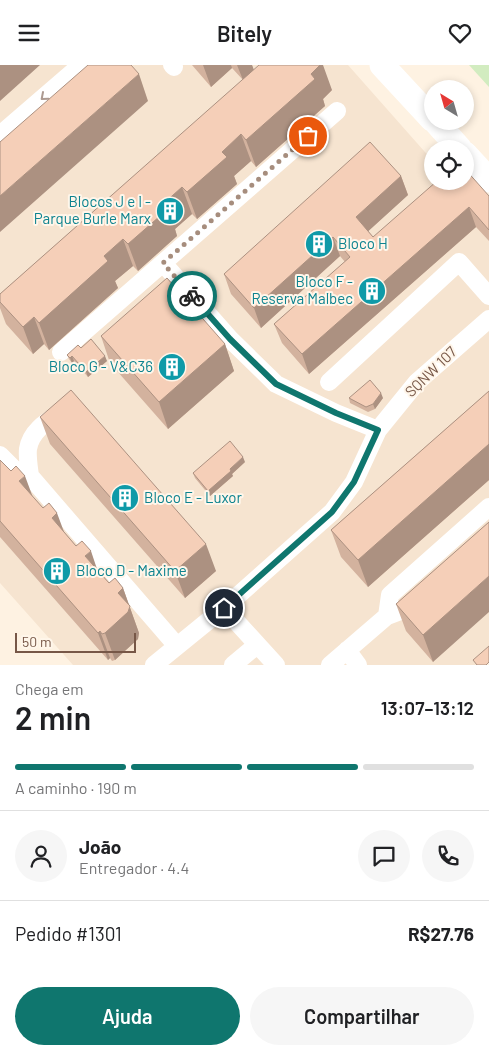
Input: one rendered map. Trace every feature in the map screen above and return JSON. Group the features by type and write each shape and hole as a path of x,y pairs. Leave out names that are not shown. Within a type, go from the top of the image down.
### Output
{"main road":[{"path":"382,65 424,109"},
{"path":"443,130 452,140"},
{"path":"474,164 489,180"}],"street":[{"path":"0,135 81,65"},
{"path":"61,352 337,111"},
{"path":"329,382 459,262 489,296"},
{"path":"163,263 230,339 276,384 336,413 378,430"},
{"name":"SQNW 107","path":"154,665 224,608 332,512 354,482 378,430 417,382 489,319"},
{"path":"30,476 28,450 32,437 41,427 62,412"},
{"path":"0,455 14,469 30,476 178,645"},
{"path":"387,616 390,595 489,507"},
{"path":"330,665 387,616 408,608 430,589"},
{"path":"224,608 276,665"},
{"path":"233,665 258,645"},
{"path":"347,651 358,665"}],"shaded area":[{"path":"0,65 348,65 424,151 424,190 460,190 489,223 489,662 486,665 73,665 0,583"}],"green space":[{"path":"469,65 489,65 489,87"}],"building":[{"path":"88,65 131,65 139,74 0,196 0,142"},
{"path":"259,65 320,65 311,74 315,79 246,140 241,134 222,152 227,157 187,192 182,187 163,204 168,209 128,244 123,239 104,256 108,261 39,323 34,317 23,327 0,302 0,294"},
{"path":"370,142 401,176 356,217 373,237 427,190 474,190 474,179 489,196 489,230 469,207 302,354 274,324 350,257 333,237 254,308 224,274"},
{"name":"Bloco G - V&C36","path":"167,278 225,344 159,402 101,336"},
{"path":"91,339 105,356 86,372 72,356 70,358 67,355 78,345 81,348"},
{"path":"370,380 381,393 373,404 366,407 349,398"},
{"name":"Bloco E - Luxor","path":"71,390 206,544 175,571 40,417"},
{"path":"489,391 489,444 358,560 331,530"},
{"path":"230,441 243,457 230,469 231,471 208,491 193,473"},
{"name":"Bloco D - Maxime","path":"0,460 11,471 16,466 25,476 19,481 43,508 49,503 57,513 52,518 76,546 82,541 91,551 85,556 109,583 115,578 123,588 118,593 130,606 128,612 105,633 102,634 100,631 98,633 0,521"},
{"path":"489,522 489,576 423,635 396,604"},
{"path":"489,646 489,662 486,665 477,665 473,660"}],"way so far":[{"path":"192,296 163,263 308,136"}],"place":[{"name":"Blocos J e I - Parque Burle Marx","path":"170,211"},
{"name":"Bloco H","path":"319,244"},
{"name":"Bloco F - Reserva Malbec","path":"372,291"},
{"name":"Bloco G - V&C36","path":"172,367"},
{"name":"Bloco E - Luxor","path":"125,498"},
{"name":"Bloco D - Maxime","path":"57,571"}],"route":[{"path":"192,296 230,339 276,384 336,413 378,430 354,482 332,512 224,608"}]}
